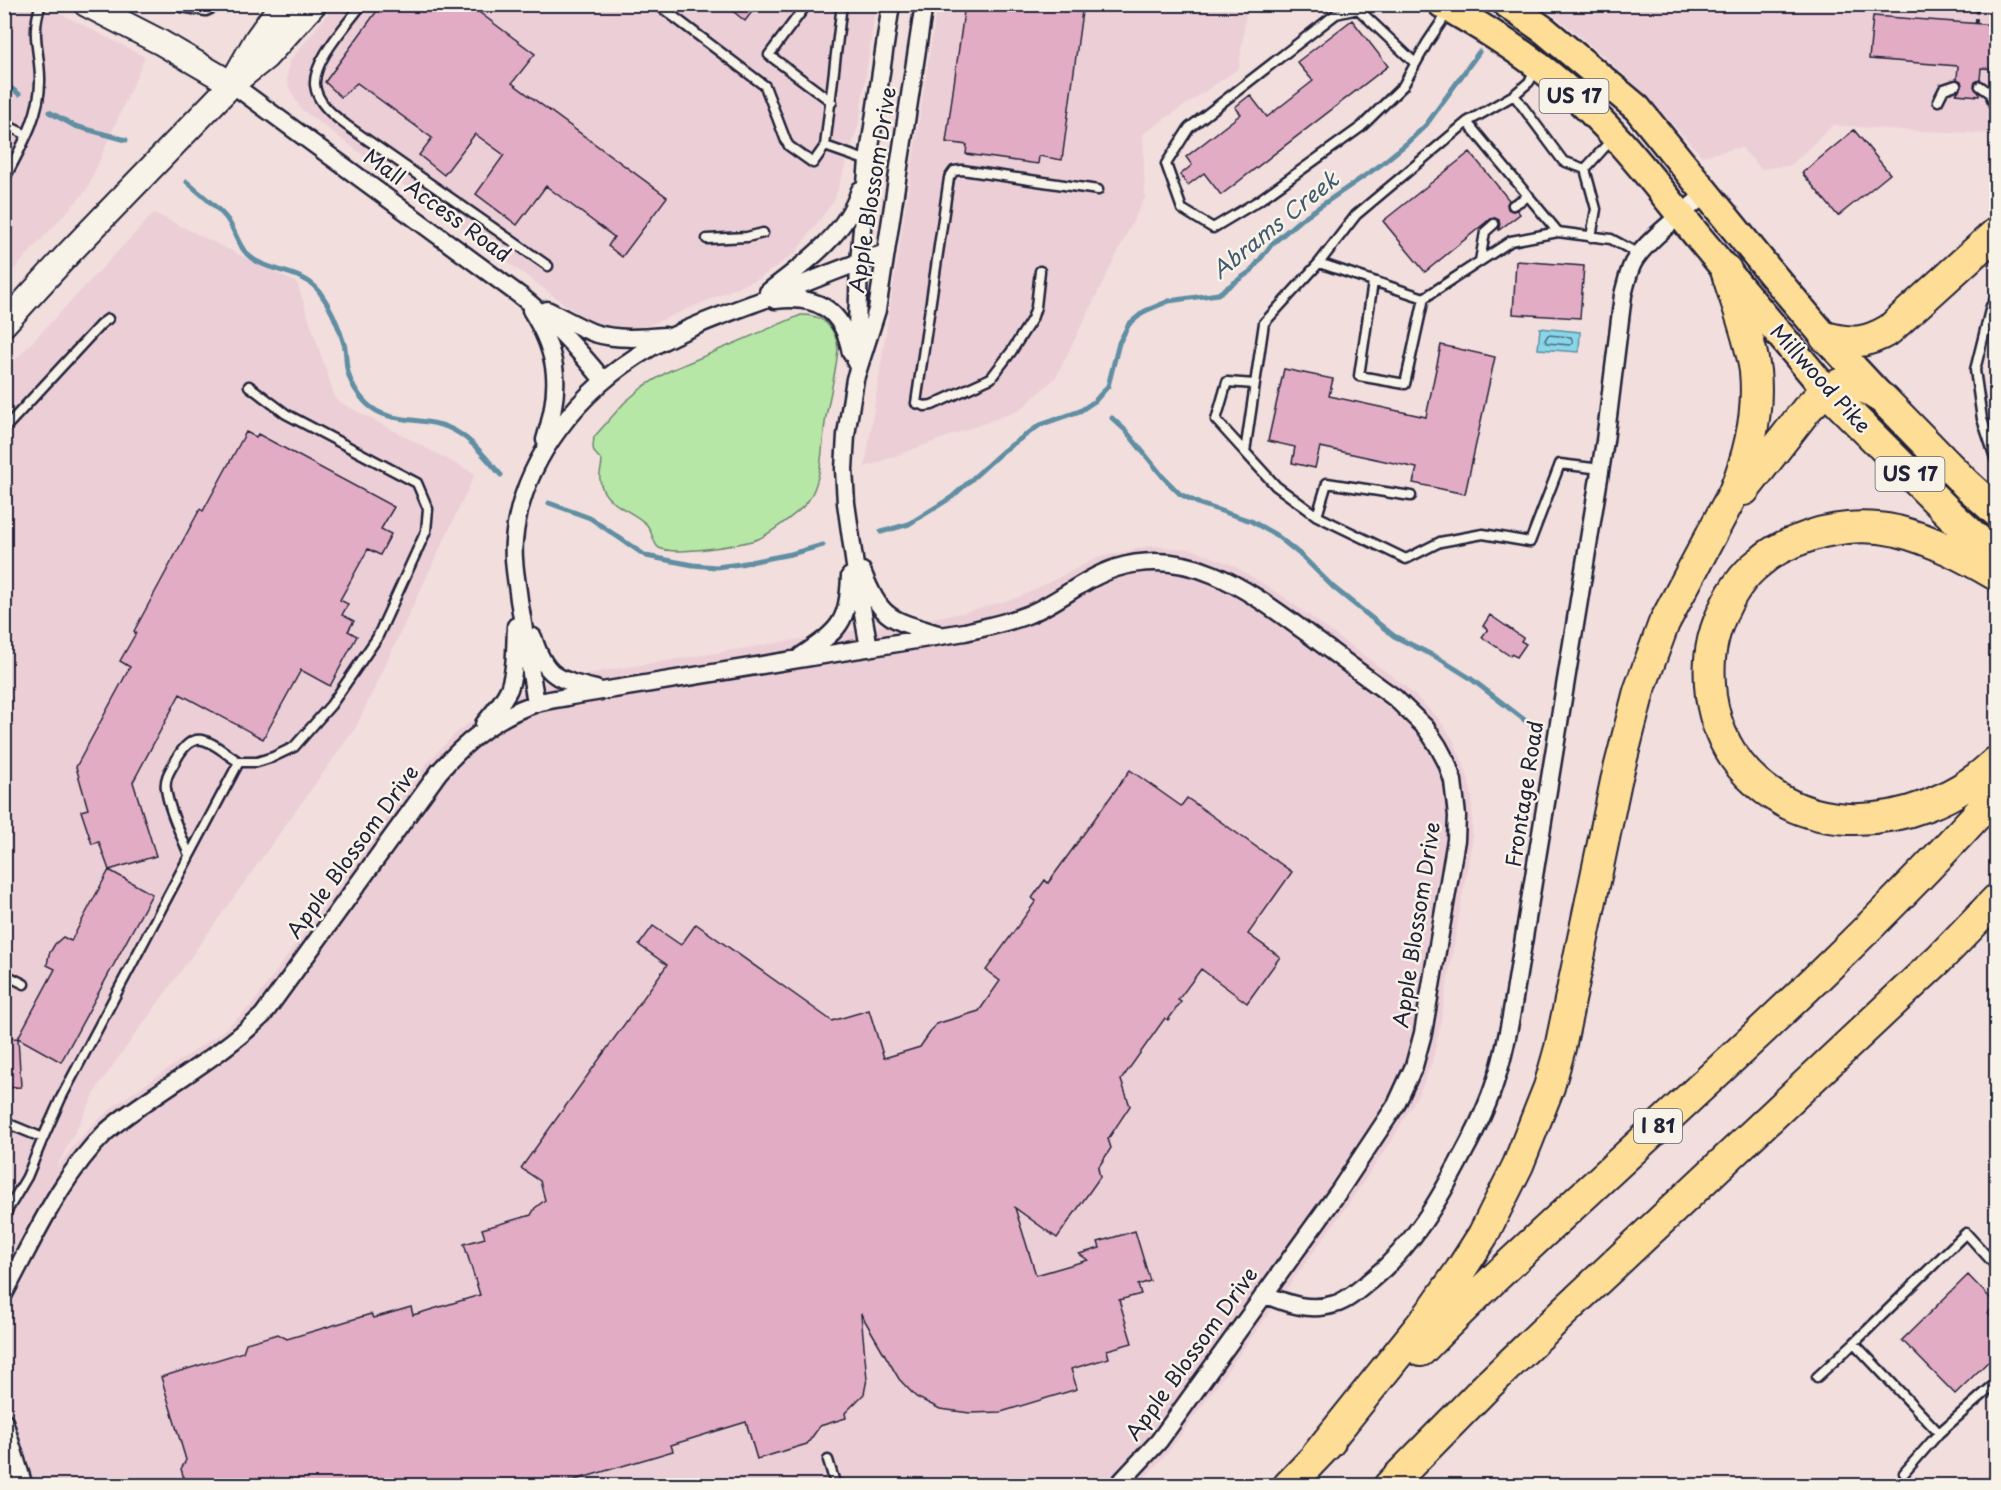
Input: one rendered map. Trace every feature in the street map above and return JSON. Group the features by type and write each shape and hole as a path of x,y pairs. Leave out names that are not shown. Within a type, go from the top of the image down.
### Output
{"highway":[{"path":"1825,337 1844,342 1860,342 1874,339 1889,330 1996,233"},
{"path":"1316,1456 1429,1314 1460,1271 1483,1234 1518,1165 1549,1087 1560,1048 1616,781 1639,691 1664,623 1734,492 1743,470 1750,442 1755,373 1750,345 1726,270"},
{"path":"1710,536 1779,444 1807,409 1826,390 1842,383 1852,383 1882,399"},
{"name":"Millwood Pike","path":"1826,390 1996,557"},
{"name":"Millwood Pike","path":"1882,399 1996,511"},
{"path":"1996,575 1962,555 1934,543 1895,531 1855,528 1836,529 1809,535 1784,546 1760,561 1741,580 1726,603 1715,630 1709,654 1709,678 1723,741 1739,764 1754,782 1774,796 1792,806 1816,814 1863,819 1906,813 1953,793 1980,778 1996,762"},
{"name":"I 81","path":"1288,1485 1490,1282 1863,933 1939,858 1996,794"},
{"path":"1389,1485 1486,1386 1939,959 1996,900"}],"main road":[{"path":"86,4 160,42 232,84"},
{"path":"232,84 257,39 282,4"},
{"path":"4,324 232,84 266,57 314,4"},
{"name":"US 17","path":"1507,4 1544,30 1636,108 1705,194"},
{"name":"US 17","path":"1446,7 1478,24 1560,83 1642,166 1681,215"},
{"name":"Millwood Pike","path":"1705,194 1825,337 1882,399"},
{"name":"Millwood Pike","path":"1681,215 1826,390"}],"street":[{"name":"Apple Blossom Drive","path":"869,648 851,545 844,469 846,435 855,379 859,262 868,161 891,4"},
{"name":"Apple Blossom Drive","path":"855,379 877,310 924,4"},
{"name":"Mall Access Road","path":"232,84 522,297 565,335 603,380"},
{"path":"753,303 802,266 846,220 856,202 868,161"},
{"name":"Frontage Road","path":"1264,1294 1299,1306 1329,1305 1353,1295 1380,1272 1409,1242 1442,1194 1486,1108 1505,1050 1511,1017 1601,469 1623,295 1628,277 1639,254 1705,194"},
{"path":"538,462 569,416 603,380 644,351 753,303 886,253"},
{"path":"522,297 591,332 606,336 637,338 676,335"},
{"path":"522,297 545,335 554,362 556,378 555,403 516,525 513,556 536,703"},
{"path":"753,303 792,298 822,305 834,313 848,338 855,379"},
{"path":"851,545 874,599 882,610 901,622 943,635"},
{"path":"797,659 830,636 843,619 849,594 851,545"},
{"name":"Apple Blossom Drive","path":"4,1294 64,1185 85,1154 126,1115 228,1046 262,1015 439,772 476,735 501,719 536,703 1000,624 1028,615 1116,568 1151,562 1186,565 1225,579 1272,608 1395,698 1426,728 1447,763 1456,798 1456,840 1423,1033 1414,1066 1396,1105 1159,1441 1117,1485"},
{"path":"517,584 537,650 545,667 551,673 570,682 603,691"},
{"path":"476,735 502,702 509,688 514,660 517,584"},
{"path":"4,1421 9,1456 24,1485"}],"lane":[{"path":"4,180 27,135 38,99 40,85 35,37 37,15 41,4"},
{"path":"177,4 181,7 206,11 220,4"},
{"path":"362,4 320,64 315,83 322,102 330,113 346,125 548,266"},
{"path":"657,4 765,86 789,146 813,163 825,146 842,4"},
{"path":"807,4 769,55 832,102"},
{"path":"1416,63 1358,9 1336,14 1189,128 1166,164 1182,208 1213,228 1258,201 1361,127 1403,86 1416,63 1446,7"},
{"path":"1245,452 1264,323 1319,263 1356,215 1467,122 1514,95 1529,82 1538,66"},
{"path":"1938,101 1944,89 1956,85"},
{"path":"1980,86 1990,93 1995,106"},
{"path":"1514,95 1563,161 1585,169"},
{"path":"1467,122 1558,232"},
{"path":"4,124 27,135"},
{"path":"1585,169 1614,136"},
{"path":"825,146 868,161"},
{"path":"1585,169 1596,209 1592,237"},
{"path":"1040,271 1036,307 1032,319 991,378 932,405 925,406 916,403 947,189 949,178 954,171 962,170 1098,190"},
{"path":"1513,205 1528,196"},
{"path":"1480,261 1485,232 1494,224"},
{"path":"1373,282 1359,376 1405,384 1424,298 1511,241 1558,232 1611,239 1639,254"},
{"path":"707,239 747,237 763,233"},
{"path":"1319,263 1424,298"},
{"path":"1996,299 1991,306 1975,370 1983,419 1996,461"},
{"path":"4,429 108,319"},
{"path":"1255,384 1227,382 1216,420 1276,486 1317,516 1406,559 1440,542 1483,534 1530,542 1560,464 1601,469"},
{"path":"189,855 165,787 167,776 184,746 195,739 203,740 239,762 257,762 294,747 331,705 377,638 426,531 428,509 417,483 286,414 249,386"},
{"path":"1317,516 1327,483 1411,496"},
{"path":"4,1216 27,1177 66,1088 239,762"},
{"path":"4,974 24,984"},
{"path":"4,1122 43,1138"},
{"path":"1817,1377 1966,1233 1996,1266"},
{"path":"1854,1343 1939,1433"},
{"path":"1904,1473 1939,1433 1996,1383"},
{"path":"828,1460 836,1485"}],"path":[{"path":"1976,24 1978,4"}],"shaded area":[{"path":"1547,4 1996,5 1996,134 1833,125 1791,165 1761,169 1741,147 1702,156 1644,94 1605,57 1545,8"},
{"path":"5,5 44,5 145,57 86,191 5,279"},
{"path":"335,5 876,5 859,123 834,201 795,253 760,278 650,325 625,330 591,323 301,109 287,80 289,62"},
{"path":"937,5 1247,5 1239,68 1143,134 1145,197 1056,377 1020,410 865,467"},
{"path":"154,213 297,283 336,400 475,474 356,727 99,1085 56,1169 74,1145 118,1103 219,1034 252,1005 427,763 457,732 494,706 542,685 604,671 962,613 1020,597 1099,557 1150,546 1189,549 1232,565 1281,595 1405,686 1438,718 1452,738 1468,778 1472,796 1472,841 1432,1062 1422,1087 1394,1137 1351,1200 1170,1450 1138,1485 8,1486 5,1476 5,371"}],"green space":[{"path":"801,315 816,317 827,324 837,341 838,349 824,427 819,471 808,501 784,522 758,539 723,547 693,550 679,551 659,548 647,525 606,495 600,479 602,461 594,452 594,437 624,403 644,386 669,371"}],"water":[{"path":"1540,328 1580,332 1579,352 1538,349"}],"building":[{"path":"382,4 468,4 535,54 512,83 667,197 622,257 608,246 614,237 546,186 517,225 476,194 504,155 475,134 444,175 419,155 432,138 357,83 341,97 325,82"},
{"path":"724,4 758,4 745,21"},
{"path":"965,4 1083,4 1062,160 1039,156 1038,164 966,154 967,145 946,142"},
{"path":"1873,16 1996,25 1996,69 1981,68 1980,80 1975,82 1974,86 1979,96 1956,94 1962,86 1961,81 1957,79 1958,66 1869,59"},
{"path":"1352,20 1388,66 1221,195 1204,173 1188,185 1180,175 1192,165 1186,157 1241,114 1235,107 1250,95 1267,117 1313,81 1297,62"},
{"path":"1854,130 1890,174 1838,216 1802,173"},
{"path":"1470,152 1509,200 1508,209 1517,210 1520,214 1499,230 1499,220 1490,219 1425,272 1383,221"},
{"path":"1516,261 1584,266 1580,318 1513,314"},
{"path":"1441,345 1495,357 1465,494 1413,483 1417,468 1320,447 1315,468 1292,463 1295,447 1268,441 1284,369 1333,379 1329,396 1426,417"},
{"path":"246,432 256,437 258,434 394,507 381,529 391,534 380,555 368,549 340,600 348,604 342,615 354,621 348,631 357,636 330,686 301,670 263,739 180,694 133,782 156,856 109,870 99,842 92,844 81,811 88,809 76,767 130,667 120,661 136,633 134,631 200,509 203,511"},
{"path":"1490,615 1523,638 1521,641 1526,644 1517,657 1511,654 1510,656 1482,637 1488,629 1483,626"},
{"path":"1130,770 1181,806 1187,798 1292,872 1248,934 1280,957 1247,1003 1201,969 1178,1000 1181,1002 1168,1020 1165,1018 1121,1080 1130,1106 1108,1139 1111,1148 1098,1168 1100,1177 1057,1238 1015,1208 1036,1275 1088,1260 1079,1254 1100,1248 1098,1242 1135,1231 1150,1281 1138,1285 1141,1294 1119,1300 1132,1343 1107,1350 1109,1358 1071,1369 1077,1389 1001,1412 970,1413 940,1409 916,1397 899,1379 861,1314 867,1379 864,1394 845,1413 846,1418 820,1426 807,1444 757,1459 746,1422 671,1445 673,1451 558,1485 186,1485 181,1469 186,1460 161,1377 243,1352 246,1343 278,1334 287,1339 371,1314 373,1318 411,1307 413,1315 480,1295 464,1244 485,1238 482,1229 531,1215 535,1208 545,1200 540,1181 521,1168 667,965 639,945 653,926 681,945 696,924 832,1021 869,1010 884,1058 920,1047 936,1024 979,1011 1000,981 986,970 1036,901 1032,898 1045,880 1048,883"},
{"path":"109,870 152,894 61,1062 18,1038 55,969 47,965 49,954 63,937 71,941"},
{"path":"18,1038 21,1087 4,1088 4,1039"},
{"path":"1968,1275 1996,1304 1988,1313 1996,1321 1996,1354 1955,1394 1902,1340"}],"waterway":[{"name":"Abrams Creek","path":"881,532 909,524 952,497 1003,451 1040,425 1080,411 1095,401 1108,386 1119,343 1129,324 1145,311 1169,301 1218,294 1251,271 1272,244 1300,220 1379,166 1426,125 1479,52"},
{"name":"Abrams Creek","path":"4,83 19,94"},
{"name":"Abrams Creek","path":"49,112 75,126 126,140"},
{"name":"Abrams Creek","path":"187,182 223,214 247,254 266,266 306,280 319,291 340,331 351,380 366,403 384,414 437,424 456,431 477,448 501,475"},
{"path":"1112,418 1180,494 1200,504 1251,521 1276,535 1302,556 1333,587 1394,636 1440,659 1470,678 1531,725"},
{"name":"Abrams Creek","path":"549,503 590,518 646,556 693,565 716,567 740,564 823,545"}]}
